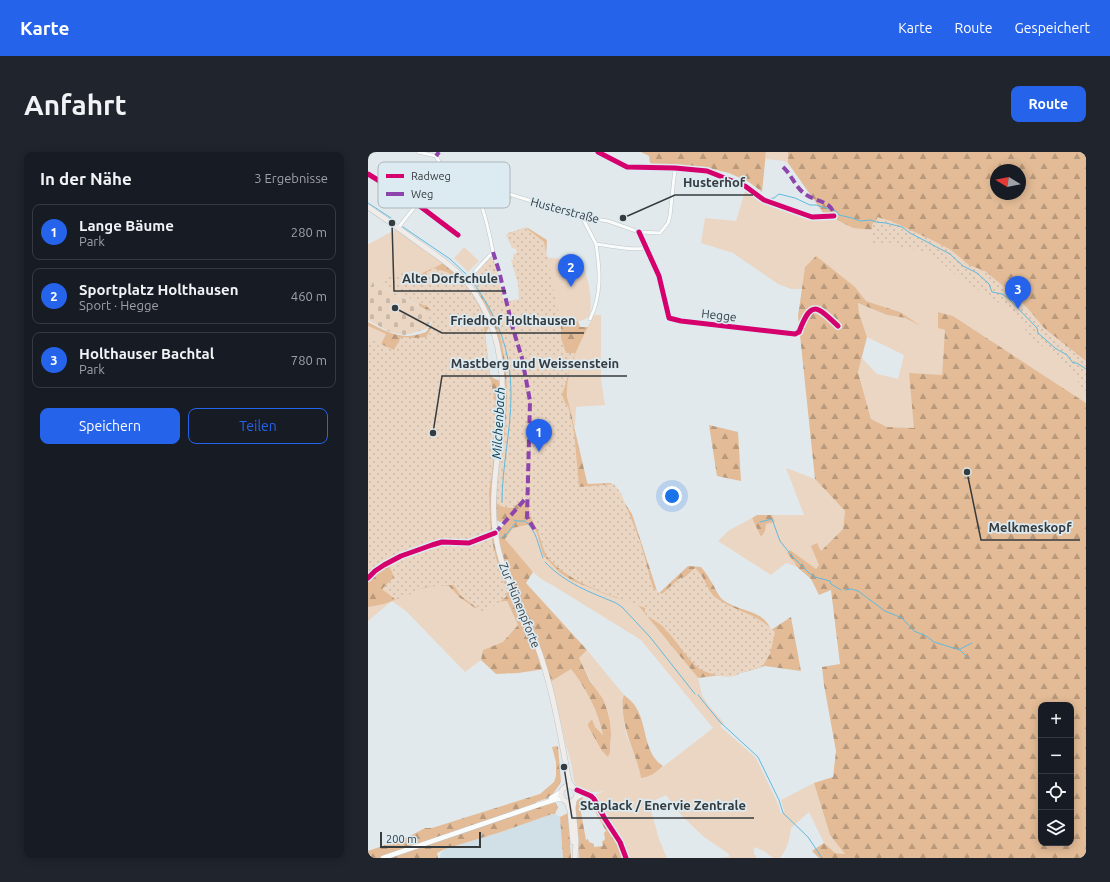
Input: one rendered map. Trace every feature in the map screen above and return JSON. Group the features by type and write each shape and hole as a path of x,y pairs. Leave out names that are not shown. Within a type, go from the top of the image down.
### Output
{"main road":[{"name":"Zur Hünenpforte","path":"368,207 439,257 466,281 480,301 496,336 501,362 503,397 494,488 495,533 505,572 536,643 544,668 552,696 569,781 572,786"},
{"name":"Zur Hünenpforte","path":"562,748 565,781 564,787"},
{"path":"538,805 556,796 564,787 572,786 577,790 573,808 576,840 575,858"},
{"path":"561,792 570,811 572,840 575,848"},
{"path":"383,858 538,805 557,800 575,799"}],"street":[{"path":"418,152 436,156 439,162"},
{"path":"436,156 439,152"},
{"path":"598,152 627,167 675,168 707,171 745,186 764,200 812,217 834,216"},
{"name":"Husterstraße","path":"510,194 582,217 608,221 639,232 660,233 668,223 675,168"},
{"path":"368,174 378,180"},
{"path":"398,228 414,208"},
{"path":"422,208 458,235"},
{"path":"466,281 493,252 482,208"},
{"path":"582,217 596,244 600,265 600,282 597,300 590,319"},
{"name":"Hegge","path":"639,232 658,276 669,318 681,321 795,334 799,332 809,310 815,309 823,312 838,326"},
{"path":"596,244 641,249 647,248"},
{"path":"368,578 384,564 432,545 442,542 469,543 495,533"},
{"path":"577,790 591,796 594,799 620,842 626,858"},
{"path":"575,799 584,794"}],"shaded area":[{"path":"552,814 560,817 563,858 440,858 441,853 445,849 501,832"}],"green space":[{"path":"641,152 766,152 762,192 749,182 729,173 708,168 653,165 650,163 649,156"},
{"path":"766,152 788,152 788,163 784,161 766,159"},
{"path":"788,152 1086,152 1086,375 933,249 874,230 853,228 833,218 826,217 788,163"},
{"path":"746,188 764,201 814,218 833,217 840,221 933,249 1010,306 1086,375 1086,403 953,316 938,312 945,330 942,375 914,428 887,427 871,419 858,371 862,358 877,374 898,379 904,355 867,337 859,313 858,303 887,315 905,318 916,324 900,312 866,301 855,287 805,267 802,289 791,289 778,284 733,253 701,243 705,218 736,221"},
{"path":"877,217 891,221 951,250 969,265 985,271 1019,299 1044,328 1086,361 1086,395 1074,375 1060,359 1032,339 1020,322 1004,306 958,277 935,257 919,250 901,248 888,243 873,244 872,225 877,220"},
{"path":"525,227 544,242 561,325 561,338 566,353 575,353 562,395 568,406 574,431 579,487 614,484 621,493 640,541 653,588 662,594 680,578 685,577 695,568 701,575 713,596 761,621 775,632 770,654 762,667 731,677 724,677 699,668 691,661 663,627 645,615 645,608 587,586 566,574 556,566 546,555 539,534 530,515 528,500 516,505 514,508 503,507 497,503 507,398 505,366 500,334 495,320 471,279 489,259 492,258 504,302 519,299 518,284 511,260 514,259 513,254 517,253 516,249 512,248 506,235"},
{"path":"398,228 445,262 433,269 419,299 419,306 373,282 368,291 368,244"},
{"path":"528,228 547,240 546,257 560,325 578,321 580,327 588,327 570,369 567,387 567,396 587,482 588,484 611,483 632,514 658,594 688,566 701,567 723,600 736,607 757,614 768,623 771,630 791,617 801,671 765,666 745,672 698,678 638,605 573,581 559,572 543,555 537,533 531,524 513,528 505,539 533,572 526,583 587,650 579,658 590,681 603,699 607,710 611,735 610,753 608,757 602,751 588,726 592,719 595,727 603,735 595,709 582,684 571,669 550,682 545,669 518,673 496,674 481,660 483,650 503,642 518,625 507,601 495,602 481,609 475,608 459,597 449,586 432,586 425,587 386,603 368,607 368,339 381,344 386,334 368,326 368,322 389,332 403,336 417,335 426,332 437,316 419,306 416,279 422,273 445,262 475,294 483,291 493,305 519,303 519,255 508,233","holes":["491,323 503,369 506,402 496,503 496,520 500,522 508,519 498,532 502,562 491,512 493,474 501,396 500,381 493,378 490,374 485,335"]},
{"path":"464,247 479,261 468,272 454,258"},
{"path":"816,256 855,287 866,301 900,312 921,326 905,318 887,315 858,303 859,313 867,337 858,372 871,419 887,427 914,428 909,373 942,375 945,330 938,328 938,312 953,316 1086,403 1086,858 819,858 812,851 824,843 835,853 845,854 830,835 814,783 833,777 836,751 822,667 840,664 831,590 819,595 811,579 796,566 787,553 790,550 816,569 819,565 811,546 817,543 821,551 843,529 845,511 815,479 798,316 805,267"},
{"path":"546,257 573,261 580,263 583,266 588,280 591,305 589,316 587,318 560,326"},
{"path":"433,268 450,273 457,280 463,282 475,298 482,312 490,376 499,423 489,493 491,536 499,571 508,591 506,597 484,613 461,596 453,585 425,587 412,594 405,595 400,603 382,589 394,577 388,563 377,568 368,577 368,338 394,350 401,337 426,337 431,329 432,322 428,312 429,308 385,285 386,277 396,276 399,273 423,275"},
{"path":"373,282 435,315 426,329 405,335 390,332 368,320 368,291"},
{"path":"594,315 601,315 601,379 605,405 576,407 575,428 567,395 568,376 573,358"},
{"path":"368,326 386,334 381,344 368,339"},
{"path":"709,425 738,432 741,481 717,476"},
{"path":"786,468 815,479 845,511 843,529 821,551 819,565 816,570 787,553 796,566 786,563 771,575 718,541 728,531 752,518 761,537 766,524 775,522 772,515 804,515"},
{"path":"757,515 772,515 775,522 766,524 765,531 761,537 752,518"},
{"path":"531,524 537,532 543,555 573,581 638,605 698,678 702,695 709,706 724,723 720,726 756,758 778,804 781,814 784,812 781,800 814,783 830,835 845,854 835,853 824,843 809,812 791,828 789,840 780,858 773,858 764,851 754,847 754,854 757,858 719,858 729,857 729,854 704,837 682,816 666,795 649,803 659,839 667,858 626,858 591,796 605,791 584,791 579,789 575,784 553,687 550,682 571,669 582,684 595,709 603,735 595,727 597,735 601,747 608,757 610,753 611,735 596,690 579,658 587,650 624,695 622,699 626,734 639,766 641,778 655,773 713,728 641,640 545,581 526,565 505,539 513,528"},
{"path":"437,585 449,586 459,597 475,608 481,609 495,602 507,601 518,625 503,642 483,650 481,660 465,672 406,611 392,601 368,621 368,607 379,605 420,588"},
{"path":"624,695 637,709 652,754 663,766 647,777 641,778 626,730 622,704"},
{"path":"558,746 561,782 553,794 554,796 536,802 537,808 555,801 558,807 555,814 445,849 437,853 438,858 368,858 368,851 408,837 425,828 432,828 540,794 554,782 556,776 556,762 552,747"},
{"path":"581,797 583,798 583,801 581,800 580,805 582,806 580,807 586,840 588,839 589,842 594,844 594,847 603,846 602,842 605,839 604,833 606,831 590,802 588,804 590,798 617,837 626,858 579,858 575,803"},
{"path":"568,813 571,858 563,858 560,817"}],"waterway":[{"path":"685,167 704,169 743,184"},
{"path":"746,185 767,199 774,198 779,194 795,198 810,205 816,205 836,211 839,215 860,221 871,220 902,227 910,233 950,254 963,266 977,273 989,284 992,292 1002,294 1008,298 1037,328 1038,333 1055,348 1067,355 1073,363 1077,363 1086,369"},
{"name":"Milchenbach","path":"368,203 391,218"},
{"name":"Milchenbach","path":"403,227 450,259 466,274"},
{"name":"Milchenbach","path":"472,281 496,321 506,349 509,363 511,408 503,475 502,502"},
{"path":"760,522 772,519 780,541 792,556 809,573 815,577 830,581 831,584 841,590"},
{"name":"Milchenbach","path":"514,520 525,521 529,525 537,538 543,558"},
{"path":"501,538 506,535 516,522"},
{"name":"Milchenbach","path":"545,562 553,570 570,582 622,607 650,637 695,694"},
{"path":"845,590 851,589 858,591 885,611 902,618 914,631 926,636 934,642 960,650 967,657"},
{"path":"960,649 972,643"},
{"name":"Milchenbach","path":"698,695 720,722 758,757 779,800 783,813 808,837 822,858"}],"marked path":[{"path":"436,156 439,152"},
{"path":"783,167 805,194 831,207 834,216"},
{"path":"493,252 522,358 530,401 527,517 536,532"},
{"path":"495,533 527,497"}],"cycle path":[{"path":"598,152 627,167 675,168 707,171 745,186 764,200 812,217 834,216"},
{"path":"368,174 378,180"},
{"path":"422,208 458,235"},
{"path":"639,232 659,276 669,318 681,321 795,334 799,332 807,315 815,309 819,310 838,326"},
{"path":"368,578 375,571 401,556 432,545 442,542 469,543 495,533"},
{"path":"577,790 591,796 594,799 620,842 626,858"}],"place":[{"name":"Husterhof","path":"623,218"},
{"name":"Alte Dorfschule","path":"392,223"},
{"name":"Sportplatz Holthausen","path":"571,287"},
{"name":"Friedhof Holthausen","path":"395,308"},
{"name":"Holthauser Bachtal","path":"1018,309"},
{"name":"Mastberg und Weissenstein","path":"433,433"},
{"name":"Lange Bäume","path":"539,452"},
{"name":"Melkmeskopf","path":"967,472"},
{"name":"Staplack / Enervie Zentrale","path":"564,767"}]}
